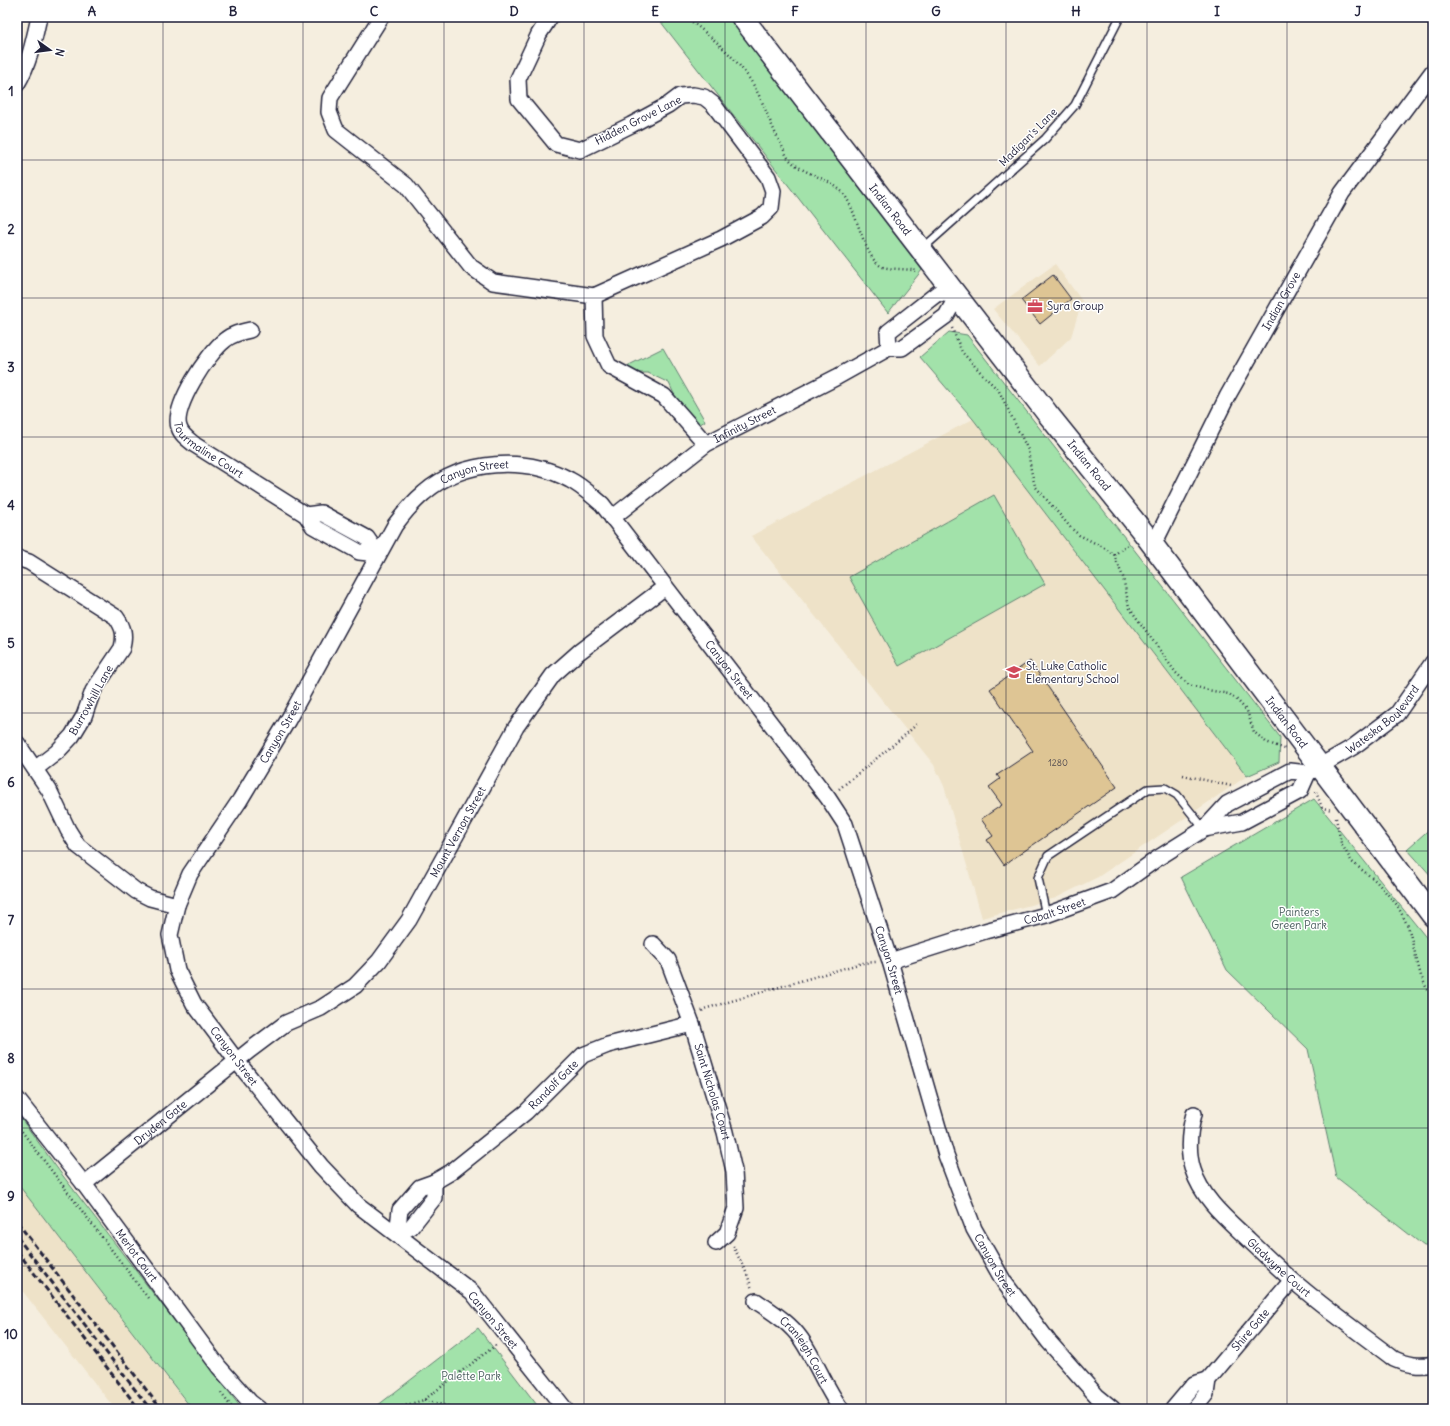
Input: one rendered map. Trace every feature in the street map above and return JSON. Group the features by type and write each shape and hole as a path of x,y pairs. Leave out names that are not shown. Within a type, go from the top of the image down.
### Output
{"street":[{"path":"17,84 23,75 33,44 39,17"},
{"path":"381,17 330,98 329,112 336,130 406,185 471,267 492,282 594,296 595,336 609,366 664,396 706,444"},
{"name":"Hidden Grove Lane","path":"550,17 539,34 518,79 520,99 556,144 580,150 637,122 668,105 680,96 693,95 704,97 713,104 768,177 773,191 771,208 762,217 721,239 594,296"},
{"name":"Indian Road","path":"742,17 1047,413 1151,544 1314,770 1433,916"},
{"name":"Indian Grove","path":"1151,544 1158,536 1227,397 1342,193 1433,71"},
{"path":"889,348 888,332 934,296 938,293 957,296"},
{"name":"Infinity Street","path":"612,518 706,444 837,377 889,348 902,348 946,316 957,296"},
{"name":"Tourmaline Court","path":"250,330 236,333 224,341 209,356 183,398 178,413 179,427 185,437 195,445 306,515 313,526 359,552 378,554"},
{"name":"Canyon Street","path":"565,1409 472,1292 358,1205 321,1166 236,1060 194,1004 177,970 170,935 176,905 190,874 240,800 288,720 395,525 406,510 425,492 444,480 458,473 480,467 503,464 531,466 554,472 571,480 602,504 828,798 845,824 890,961 946,1155 974,1229 1004,1282 1049,1342 1097,1396 1113,1409"},
{"name":"Burrowhill Lane","path":"17,558 29,562 116,617 123,627 124,633 122,648 98,684 89,701 84,716 72,736 57,752 35,769"},
{"name":"Mount Vernon Street","path":"236,1060 286,1023 321,1008 354,986 379,961 409,920 516,727 552,675 579,652 665,587"},
{"name":"Wateska Boulevard","path":"1314,770 1353,747 1397,714 1433,662"},
{"path":"17,742 50,790 68,830 78,846 136,892 150,898 176,905"},
{"name":"Cobalt Street","path":"890,961 985,931 1046,916 1112,891 1158,858 1204,829 1228,804 1290,771 1314,770"},
{"name":"Cobalt Street","path":"1204,829 1242,822 1300,791 1314,770"},
{"name":"Saint Nicholas Court","path":"653,944 668,960 692,1024 725,1132 734,1171 736,1208 727,1233 716,1243"},
{"name":"Randolf Gate","path":"397,1234 411,1227 434,1198 434,1182 451,1172 526,1112 583,1055 608,1045 692,1024"},
{"name":"Dryden Gate","path":"84,1184 236,1060"},
{"name":"Merlot Court","path":"17,1099 84,1184 219,1367 250,1402 259,1409"},
{"name":"Gladwyne Court","path":"1194,1114 1190,1128 1189,1143 1193,1171 1208,1198 1222,1214 1292,1280 1394,1359 1408,1365 1423,1366 1433,1364"},
{"name":"Shire Gate","path":"1194,1409 1206,1394 1208,1380 1292,1280"},
{"name":"Cranleigh Court","path":"756,1301 784,1320 800,1339 831,1396 841,1409"},
{"name":"Shire Gate","path":"1173,1409 1194,1384 1208,1380"}],"lane":[{"name":"Madigan's Lane","path":"922,249 1045,139 1075,105 1120,17"},
{"path":"1046,916 1038,878 1048,856 1148,789 1165,788 1178,795 1204,829"}],"path":[{"path":"686,17 717,42 739,64 754,86 779,142 789,160 841,191 848,200 873,259 882,266 907,269 921,273"},
{"path":"946,316 962,352 999,391 1028,450 1035,486 1071,528 1079,535 1103,547 1114,555 1123,577 1129,607 1176,673 1189,685 1229,694 1247,711 1254,732 1266,742 1288,750"},
{"path":"828,798 918,723"},
{"path":"1314,770 1322,808 1333,811 1337,821 1341,843 1352,862 1376,881 1397,905 1408,926 1422,976 1427,988 1433,993"},
{"path":"1183,775 1232,786"},
{"path":"692,1024 704,1009 862,963 890,961"},
{"path":"17,1125 151,1302"},
{"path":"727,1233 747,1274 756,1301"},
{"path":"400,1409 403,1406 424,1400 507,1336"},
{"path":"219,1390 233,1409"},
{"path":"424,1400 451,1407 453,1409"}],"shaded area":[{"path":"1055,264 1082,301 1071,337 1040,366 993,309"},
{"name":"St. Luke Catholic Elementary School","path":"973,419 1247,776 1098,877 1056,898 982,918 944,786 934,765 751,536"},
{"path":"17,1183 191,1409 115,1409 17,1284"}],"green space":[{"path":"657,17 728,17 922,270 888,313"},
{"path":"949,332 967,335 1280,737 1279,762 1247,776 973,419 920,357"},
{"path":"663,348 705,421 697,426 674,394 669,383 648,373 635,373 625,367"},
{"path":"994,495 1045,584 899,666 849,577"},
{"name":"Painters Green Park","path":"1314,799 1433,946 1433,1246 1424,1246 1336,1177 1308,1049 1227,970 1181,877"},
{"path":"1433,826 1433,878 1407,849"},
{"path":"17,1113 60,1172 242,1409 192,1409 17,1183"},
{"name":"Palette Park","path":"478,1328 540,1409 373,1409"}],"building":[{"path":"1053,275 1071,299 1040,324 1021,300"},
{"path":"1030,661 1117,787 1004,865 987,840 993,836 981,819 1002,805 989,787 1000,779 997,775 1033,751 990,689"}],"railway":[{"path":"17,1222 161,1409"},
{"path":"17,1237 150,1409"},
{"path":"17,1251 139,1409"}],"place":[{"name":"Syra Group","path":"1035,306"},
{"name":"St. Luke Catholic Elementary School","path":"1014,672"}]}
